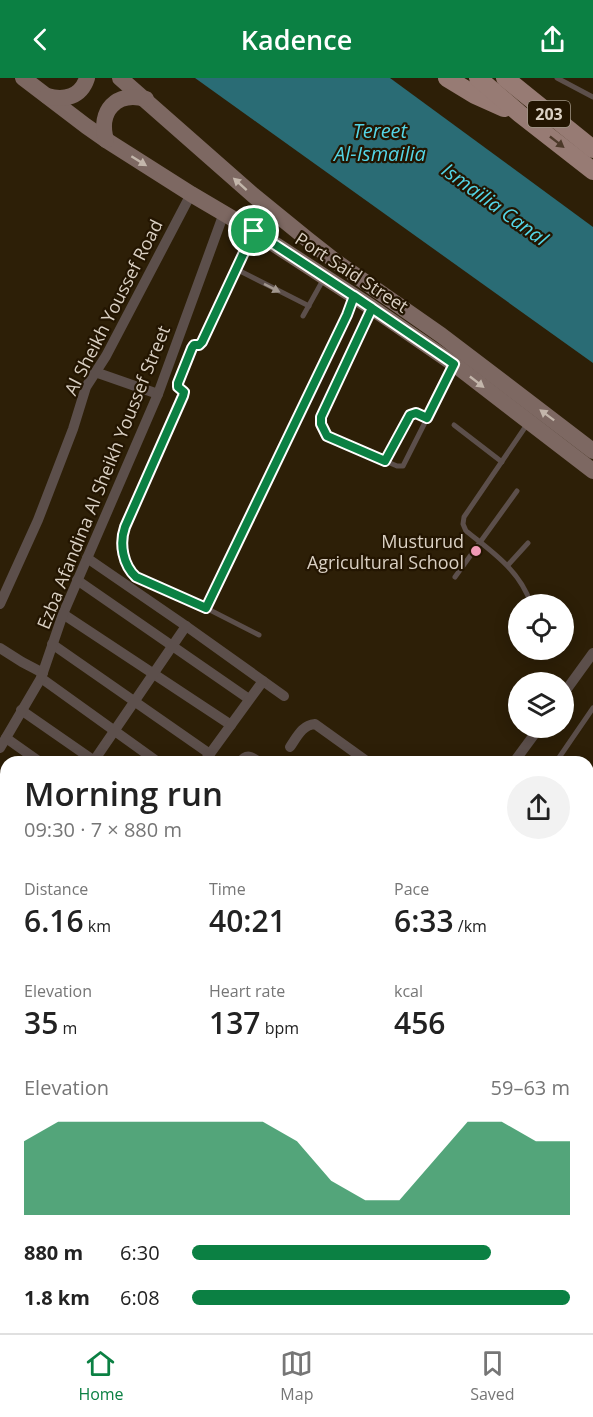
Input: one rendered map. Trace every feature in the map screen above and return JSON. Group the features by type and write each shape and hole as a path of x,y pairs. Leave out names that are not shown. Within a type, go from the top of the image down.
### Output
{"main road":[{"name":"Port Said Street","path":"22,78 106,140 254,231 454,364 593,471"},
{"path":"46,96 57,99 68,97 79,91 87,78"},
{"name":"Port Said Street","path":"120,78 307,240 451,342 593,451"},
{"path":"447,78 497,106 520,114"},
{"name":"203","path":"478,78 593,171"},
{"name":"203","path":"506,78 593,149"},
{"path":"106,140 103,130 108,110 116,102 125,98 146,99"}],"street":[{"name":"Al Sheikh Youssef Road","path":"0,604 38,520 73,429 86,387 106,356 191,194"},
{"name":"Ezba Afandina Al Sheikh Youssef Street","path":"0,748 42,676 77,580 158,394 224,213"},
{"path":"95,372 158,394"},
{"path":"87,558 284,696"},
{"path":"77,580 249,699"},
{"path":"63,615 231,725"},
{"path":"98,756 186,626"},
{"path":"52,644 134,702 204,756"},
{"path":"0,648 42,676 149,756"},
{"path":"574,679 593,653"},
{"path":"208,756 263,681"},
{"path":"21,710 86,756"},
{"path":"290,747 304,728 315,724 360,756"},
{"path":"6,738 31,756"},
{"path":"518,756 532,738"}],"lane":[{"path":"557,78 593,98"},
{"path":"254,231 202,342 192,348 178,383 178,387 184,392 183,396 125,527 122,547 126,562 136,577 206,608 259,635"},
{"path":"236,269 309,306"},
{"path":"303,316 325,277"},
{"path":"206,608 347,315 354,296"},
{"path":"372,308 322,413 321,424 330,437 399,467 403,466 454,364"},
{"path":"385,461 410,415 416,413 427,418"},
{"path":"526,594 508,565 466,531 463,521 529,422"},
{"path":"454,425 502,462"},
{"path":"455,577 518,491"},
{"path":"508,565 528,543"},
{"path":"560,756 593,708"}],"water":[{"name":"Tereet Al-Ismailia","path":"195,78 390,78 593,227 593,363"}],"place":[{"name":"Musturud Agricultural School","path":"476,551"}],"route":[{"path":"254,231 202,342 192,348 178,383 178,387 184,392 183,396 123,532 122,547 127,566 136,577 206,608 347,315 354,296 372,308 454,364 427,418 416,413 410,415 385,461 327,436 321,424 321,417 372,308 254,231"}],"water label":[{"name":"Ismaïlia Canal","path":"495,204"}]}
